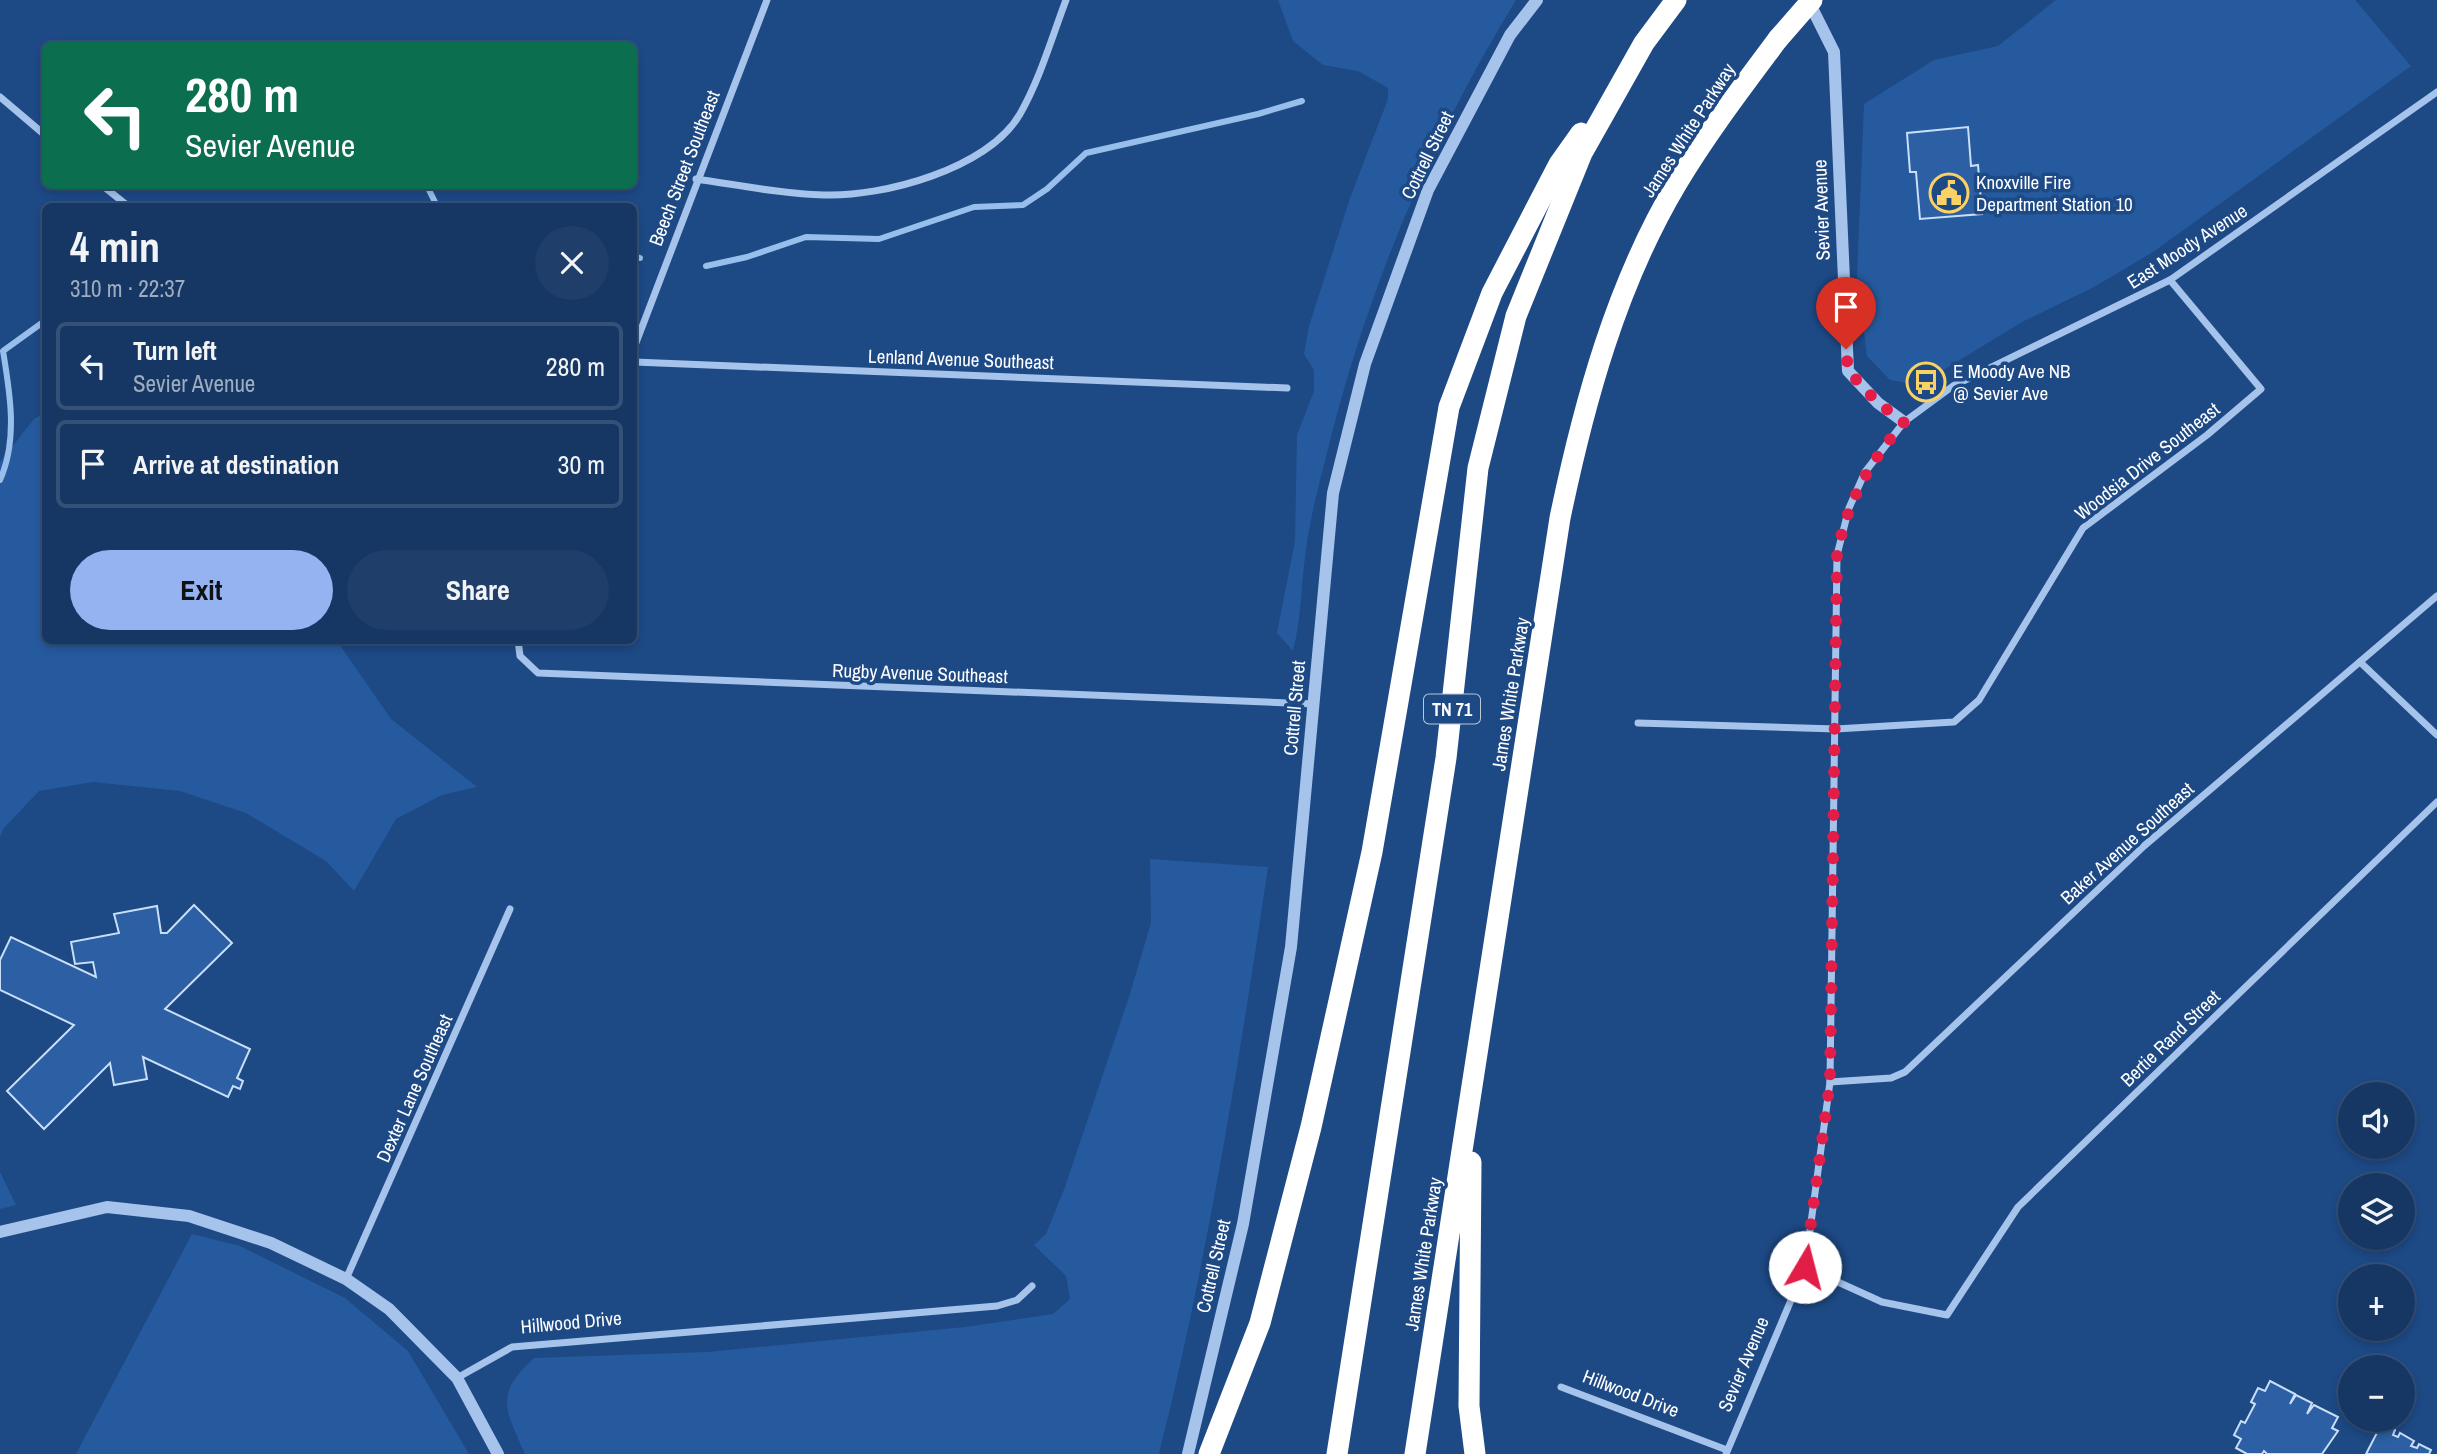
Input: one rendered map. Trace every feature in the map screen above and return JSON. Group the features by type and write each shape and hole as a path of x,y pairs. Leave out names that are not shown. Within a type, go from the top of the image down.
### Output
{"highway":[{"name":"TN 71","path":"1337,1454 1446,758 1478,468 1516,316 1582,153 1644,43 1676,0"},
{"name":"James White Parkway","path":"1415,1454 1560,518 1575,447 1598,361 1651,230 1677,182 1778,39 1810,0"},
{"path":"1209,1454 1260,1323 1311,1127 1372,852 1449,407 1492,293 1553,176 1644,43"},
{"path":"1472,1088 1469,1406 1475,1454"}],"street":[{"name":"Beech Street Southeast","path":"637,340 696,179 767,0"},
{"path":"696,179 822,195 858,194 898,186 976,156 1004,135 1020,114 1066,0"},
{"name":"Cottrell Street","path":"1188,1454 1243,1224 1291,947 1333,493 1365,364 1428,190 1510,35 1537,0"},
{"name":"Sevier Avenue","path":"1726,1452 1805,1267 1830,1082 1837,555 1843,527 1865,472 1904,422 1878,403 1848,371 1834,52 1810,0"},
{"name":"East Moody Avenue","path":"1904,422 1953,386 2170,280 2437,92"},
{"path":"0,97 42,133"},
{"path":"107,189 124,203"},
{"name":"Woodsia Drive Southeast","path":"1836,729 1954,722 1969,711 1979,700 2083,528 2207,435 2261,389 2170,280"},
{"name":"Lenland Avenue Southeast","path":"637,362 1286,388"},
{"name":"Baker Avenue Southeast","path":"1830,1082 1891,1078 1905,1072 2144,846 2437,596"},
{"name":"Rugby Avenue Southeast","path":"518,644 520,656 527,666 538,673 1314,704"},
{"path":"2360,662 2437,735"},
{"path":"1639,723 1836,729"},
{"name":"Bertie Rand Street","path":"1805,1267 1882,1302 1947,1315 2018,1207 2437,802"},
{"name":"Dexter Lane Southeast","path":"346,1279 510,909"},
{"path":"0,1232 107,1208 189,1216 271,1243 346,1279 389,1309 457,1378 498,1454"},
{"name":"Hillwood Drive","path":"457,1378 512,1347 997,1306 1017,1300 1032,1286"},
{"name":"Hillwood Drive","path":"1561,1387 1726,1452"}],"shaded area":[{"path":"1278,0 1516,0 1456,107 1429,163 1381,276 1361,334 1314,505 1293,651 1277,633 1295,541 1297,435 1314,391 1314,370 1304,354 1309,326 1350,198 1388,99 1388,88 1358,71 1323,65 1293,41"},
{"path":"2056,0 2355,0 2411,66 2153,252 2094,287 2022,322 1919,385 1890,380 1867,356 1857,277 1864,104 1934,60 1998,46"},
{"path":"42,415 42,644 339,644 391,719 477,787 442,795 396,819 354,891 326,861 246,813 180,791 93,782 39,791 4,828 0,837 0,462 34,419"},
{"path":"1150,859 1268,867 1221,1162 1192,1309 1159,1454 525,1454 512,1425 507,1403 513,1382 534,1358 707,1352 965,1327 1053,1314 1070,1299 1066,1276 1034,1245 1046,1234 1065,1187 1129,997 1151,923"},
{"path":"0,1172 16,1205 0,1209"},
{"path":"192,1234 240,1246 345,1298 408,1351 469,1454 76,1454"}],"building":[{"name":"Knoxville Fire Department Station 10","path":"1968,127 1971,166 1978,165 1982,214 1920,219 1916,172 1910,172 1907,133"},
{"path":"194,905 232,943 165,1009 250,1049 237,1078 243,1081 240,1089 233,1086 228,1097 143,1057 147,1079 114,1085 110,1063 44,1129 7,1091 74,1025 0,990 0,960 11,937 96,977 93,962 75,964 71,942 119,933 114,914 157,906 161,933 167,933"},
{"path":"2270,1381 2295,1394 2290,1404 2296,1395 2312,1403 2307,1414 2314,1405 2338,1417 2332,1428 2338,1431 2322,1454 2267,1454 2264,1451 2262,1454 2247,1454 2236,1448 2241,1439 2234,1435 2241,1421 2245,1423 2255,1404 2251,1402 2258,1388 2265,1391"},
{"path":"2377,1432 2394,1432 2393,1435 2398,1437 2400,1433 2414,1441 2411,1446 2417,1448 2419,1444 2431,1450 2429,1454 2366,1454"}],"waterway":[{"path":"706,266 747,257 806,237 879,239 974,207 1023,205 1047,189 1086,153 1258,114 1302,101"},
{"path":"428,189 436,203"},
{"path":"0,480 6,465 11,433 10,400 3,351 42,323"}],"place":[{"name":"Knoxville Fire Department Station 10","path":"1949,193"},
{"name":"E Moody Ave NB @ Sevier Ave","path":"1926,382"}],"route":[{"path":"1805,1267 1830,1082 1837,555 1849,508 1865,472 1904,422 1878,403 1848,371 1846,349"}]}
